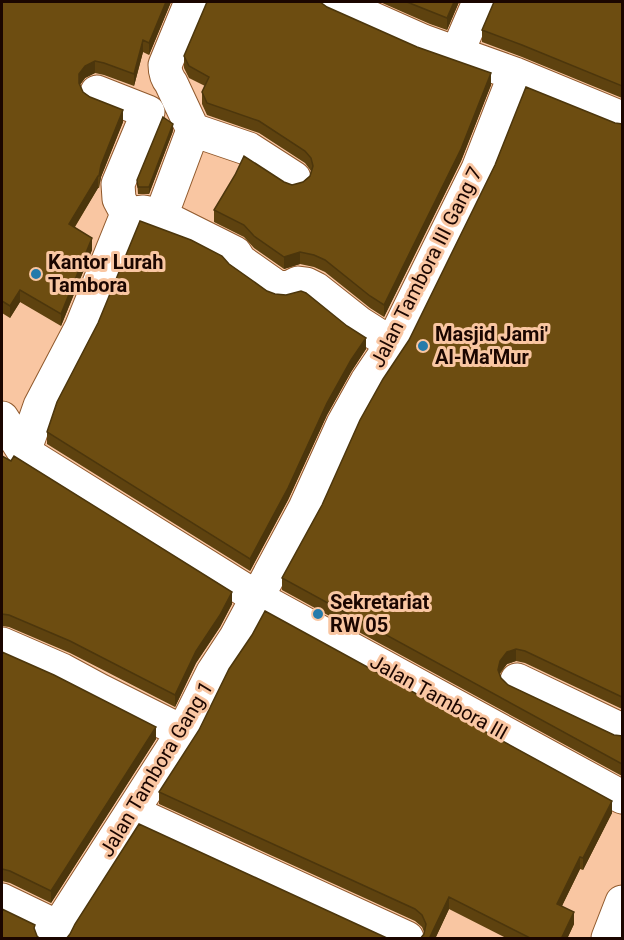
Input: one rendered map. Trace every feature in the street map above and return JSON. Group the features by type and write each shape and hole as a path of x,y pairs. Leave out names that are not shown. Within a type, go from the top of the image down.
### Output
{"street":[{"path":"191,2 165,64 165,71 194,130 249,149 294,178"},
{"path":"335,2 423,41 515,74 622,118"},
{"path":"457,54 479,2"},
{"name":"Jalan Tambora III Gang 7","path":"260,591 305,508 343,423 392,344 478,169 515,74"},
{"path":"97,92 148,112 118,184 119,199 127,214"},
{"path":"161,216 194,130"},
{"path":"127,214 144,212 161,216 235,253 240,261 278,287 288,288 298,283 306,284 392,344"},
{"path":"24,452 40,406 81,328 127,214"},
{"name":"Jalan Tambora III","path":"2,418 24,452 260,591 622,797"},
{"name":"Jalan Tambora Gang 1","path":"56,933 183,732 213,672 236,637 260,591"},
{"path":"2,644 62,670 183,732"},
{"path":"517,680 622,730"},
{"path":"132,812 407,939"},
{"path":"2,900 56,933"},
{"path":"608,939 622,902"}],"building":[{"path":"2,2 166,2 149,43 143,40 134,74 95,61 85,66 79,74 79,83 83,92 123,110 101,165 99,176 69,224 92,238 61,314 20,290 10,306 2,301"},
{"path":"207,2 320,2 417,47 491,73 461,149 384,305 325,260 300,252 284,257 254,236 244,225 214,210 244,156 292,185 303,182 310,176 313,166 311,158 305,151 259,121 207,103 202,92 209,77 189,66 184,56"},
{"path":"407,2 454,2 447,18"},
{"path":"494,2 622,2 622,86 482,30"},
{"path":"526,87 622,124 622,697 525,651 516,649 507,652 500,661 498,670 501,678 508,685 614,735 622,736 622,764 282,578 322,505 360,420 383,379 409,340 495,165"},
{"path":"163,117 173,124 149,187 138,187 137,180"},
{"path":"140,221 191,240 222,256 229,264 267,291 286,295 301,291 306,293 347,326 366,338 327,403 288,488 250,559 47,432 57,402 98,323"},
{"path":"2,456 11,461 14,456 232,592 196,651 175,695 70,641 2,614"},
{"path":"265,611 612,801 583,858 580,857 557,904 574,912 561,939 532,939 449,897 429,939 420,939 424,934 426,924 422,915 415,909 159,792 199,730 229,669"},
{"path":"2,652 54,675 156,727 51,891 2,869"},
{"path":"139,824 389,939 66,939"},
{"path":"2,909 35,925 34,928 40,939 2,939"}],"place":[{"name":"Kantor Lurah Tambora","path":"36,274"},
{"name":"Masjid Jami' Al-Ma'Mur","path":"423,346"},
{"name":"Sekretariat RW 05","path":"318,614"}]}
